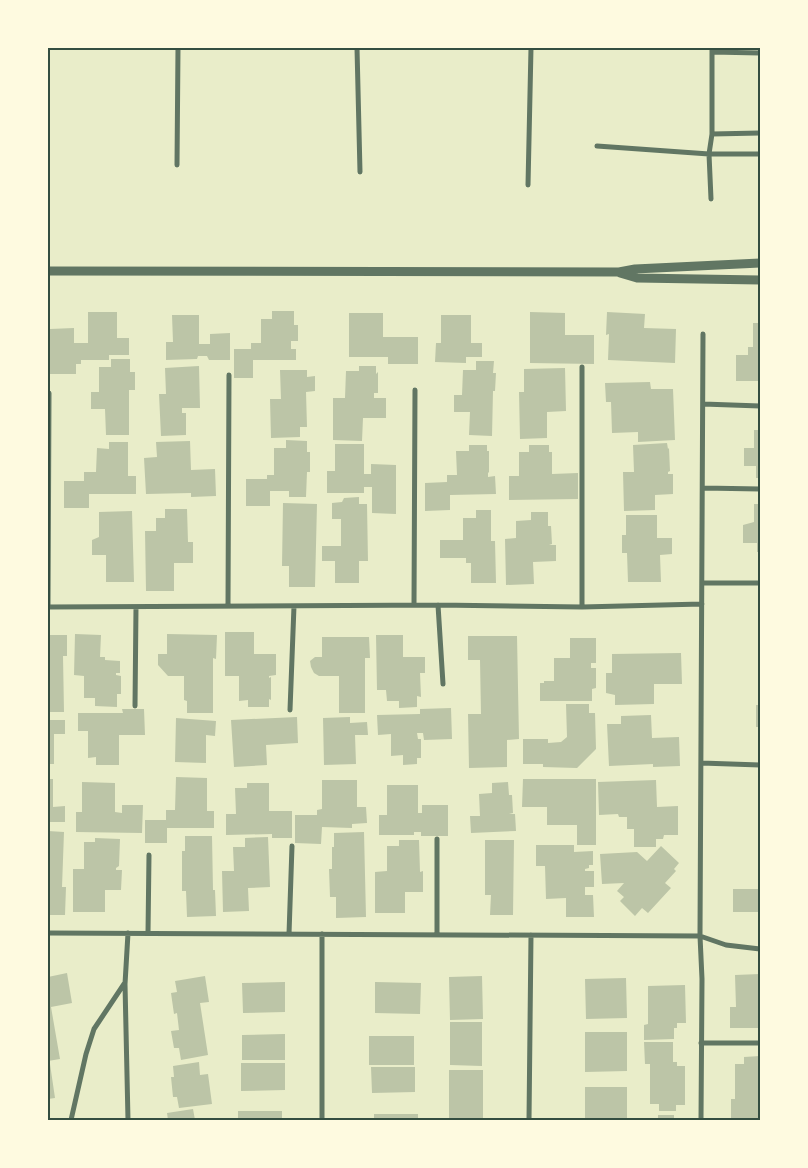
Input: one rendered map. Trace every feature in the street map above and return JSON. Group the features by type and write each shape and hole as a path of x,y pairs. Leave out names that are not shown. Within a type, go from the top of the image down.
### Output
{"street":[{"path":"177,165 178,48"},
{"path":"357,48 360,172"},
{"path":"528,185 531,48"},
{"path":"711,199 709,154 712,134 712,50 760,53"},
{"path":"712,134 760,133"},
{"path":"597,146 709,154 760,154"},
{"path":"48,271 619,272 635,269 760,263"},
{"path":"619,272 637,278 760,280"},
{"path":"701,1120 702,979 700,936 704,334"},
{"path":"582,367 582,607"},
{"path":"228,606 229,375"},
{"path":"414,605 415,390"},
{"path":"49,393 48,607 438,605 582,607 702,604"},
{"path":"703,404 760,406"},
{"path":"703,488 760,488"},
{"path":"702,583 760,583"},
{"path":"438,605 443,684"},
{"path":"290,710 294,606"},
{"path":"134,706 136,607"},
{"path":"701,763 760,765"},
{"path":"437,839 437,935"},
{"path":"289,934 292,846"},
{"path":"148,933 149,855"},
{"path":"48,933 700,936 726,946 760,949"},
{"path":"128,933 125,984 128,1120"},
{"path":"322,934 322,1120"},
{"path":"529,1120 531,936"},
{"path":"71,1120 86,1054 94,1029 125,984"},
{"path":"702,1043 760,1043"}],"building":[{"path":"272,311 294,311 294,325 298,325 298,341 291,341 291,349 296,349 296,360 253,360 253,378 234,378 234,349 251,349 251,343 261,343 261,319 272,319"},
{"path":"88,312 117,312 117,338 129,338 129,355 109,355 109,360 81,360 81,364 76,364 76,374 50,374 50,329 74,328 74,343 88,343"},
{"path":"530,312 565,313 565,335 594,335 594,364 530,363"},
{"path":"607,312 645,314 644,328 676,329 675,363 608,360 609,334 606,335"},
{"path":"349,313 383,313 383,337 418,337 418,364 388,364 388,357 349,357"},
{"path":"172,315 199,315 199,344 210,344 210,334 230,333 230,360 209,360 207,356 198,356 197,359 166,360 166,342 173,342"},
{"path":"441,315 471,315 471,343 482,343 482,357 466,357 466,363 435,362 436,343 441,343"},
{"path":"753,323 760,323 760,381 736,381 736,355 748,355 748,347 753,347"},
{"path":"111,359 130,359 130,372 135,372 135,390 129,390 129,435 106,435 105,409 91,409 91,392 99,392 99,367 111,367"},
{"path":"476,361 494,361 493,373 496,373 495,391 493,391 492,436 469,435 470,412 454,412 454,395 462,395 463,370 476,370"},
{"path":"199,366 200,408 182,408 182,413 186,413 186,435 161,436 159,394 166,394 165,368"},
{"path":"359,366 376,366 376,374 378,372 378,393 374,393 374,398 386,398 386,418 363,418 362,441 333,440 333,398 345,398 346,371 359,371"},
{"path":"565,368 566,411 547,412 547,438 520,439 519,392 524,392 524,369"},
{"path":"280,370 307,370 307,377 315,376 315,391 306,392 307,427 300,427 300,437 271,438 270,399 281,399"},
{"path":"650,382 651,389 673,389 675,440 638,442 638,432 612,433 611,402 606,402 605,383"},
{"path":"754,430 760,430 760,478 756,478 756,466 744,466 744,448 754,448"},
{"path":"286,440 307,441 307,452 310,452 310,472 307,472 306,497 289,497 289,491 270,491 270,506 246,506 246,479 267,479 267,475 274,475 274,448 286,448"},
{"path":"190,441 191,470 215,469 216,496 191,497 191,493 146,494 144,458 157,457 156,442"},
{"path":"109,442 128,442 128,476 136,476 136,494 89,494 89,508 64,508 64,481 84,481 84,472 96,472 97,448 109,449"},
{"path":"667,443 670,471 668,474 673,474 673,494 655,495 655,510 624,511 623,472 634,472 633,445"},
{"path":"335,444 364,444 364,474 371,474 371,464 396,465 396,514 372,513 372,487 364,487 364,493 327,493 327,471 335,471"},
{"path":"469,445 487,445 487,451 489,451 488,477 495,476 496,494 450,495 450,510 425,511 425,483 447,482 447,475 457,475 456,451 469,451"},
{"path":"529,445 549,445 549,452 552,452 552,474 578,473 578,499 509,500 509,476 519,476 519,452 529,452"},
{"path":"359,497 359,504 367,504 368,561 359,561 359,583 335,583 335,561 322,561 322,546 341,546 341,519 332,519 332,503 342,502 344,498"},
{"path":"283,503 317,504 315,587 289,587 289,566 282,566"},
{"path":"754,504 760,504 760,552 757,552 757,543 743,543 743,525 754,522"},
{"path":"165,509 187,509 188,542 193,542 193,563 174,563 174,591 146,591 145,531 156,531 156,518 165,518"},
{"path":"476,510 491,510 491,541 495,541 496,583 471,583 471,563 466,563 466,558 440,558 440,540 463,540 463,518 476,518"},
{"path":"132,511 134,582 106,582 106,555 92,555 92,540 99,537 99,512"},
{"path":"531,512 548,512 548,526 551,526 552,544 549,545 556,545 556,561 533,562 534,584 506,585 505,539 516,538 516,521 531,520"},
{"path":"626,515 657,515 657,538 672,538 672,554 660,555 661,582 628,582 627,553 622,553 622,535 626,535"},
{"path":"225,632 254,632 254,654 276,654 276,675 269,676 269,678 271,677 271,700 269,699 269,707 248,707 248,700 239,701 239,676 225,676"},
{"path":"75,634 101,635 100,657 105,657 105,660 120,661 120,673 116,673 116,675 121,676 121,694 117,694 117,707 95,706 95,698 84,698 84,676 74,675"},
{"path":"167,634 217,635 216,659 213,658 213,713 187,713 187,701 184,700 184,676 168,676 158,665 158,654 167,654"},
{"path":"48,635 67,635 67,656 63,656 64,712 48,712"},
{"path":"376,635 403,635 403,657 425,657 425,673 420,673 421,697 417,696 417,707 399,708 399,701 387,701 386,690 377,690"},
{"path":"468,636 517,636 519,739 507,740 507,767 469,768 468,714 481,714 480,660 468,660"},
{"path":"322,637 369,637 370,658 365,658 365,713 339,713 339,676 319,676 314,673 310,661 315,657 322,657"},
{"path":"570,638 596,638 596,663 591,663 591,668 596,668 596,688 592,689 592,701 540,701 540,683 554,681 554,658 570,658"},
{"path":"681,653 682,684 654,684 654,704 615,705 615,695 606,693 606,673 612,673 612,654"},
{"path":"566,704 589,704 589,713 595,713 596,749 577,768 543,767 543,764 523,764 523,739 548,739 548,743 561,742 567,737"},
{"path":"756,705 760,705 760,727 756,727"},
{"path":"451,708 452,739 424,740 423,733 417,733 418,739 421,739 421,758 417,758 417,764 403,765 403,755 391,756 391,734 378,735 377,715 420,714 420,709"},
{"path":"122,709 144,709 145,735 119,735 119,765 96,765 96,757 88,758 88,731 78,731 78,713 123,713"},
{"path":"651,715 652,738 679,737 680,766 653,767 653,764 609,766 607,724 621,724 621,716"},
{"path":"297,717 298,743 266,745 267,765 234,767 231,720"},
{"path":"350,717 350,723 367,722 368,735 355,735 356,764 324,765 323,718"},
{"path":"176,718 216,721 215,736 206,735 206,763 175,762"},
{"path":"48,720 65,720 65,734 54,734 54,764 48,764"},
{"path":"176,777 207,778 207,811 214,811 214,828 167,828 167,843 145,843 145,820 166,820 166,810 175,810"},
{"path":"48,779 53,779 53,807 65,806 65,822 48,822"},
{"path":"523,779 596,779 596,845 577,845 577,825 547,825 547,807 522,807"},
{"path":"322,780 357,780 357,807 366,807 367,823 352,824 352,828 322,827 321,844 295,843 295,815 317,815 317,810 322,809"},
{"path":"656,780 657,807 678,806 678,835 664,835 663,839 656,839 656,847 634,847 634,829 627,829 627,817 619,817 618,814 599,815 598,782"},
{"path":"82,782 115,783 115,812 122,813 122,805 143,805 142,833 76,832 76,812 82,812"},
{"path":"508,782 509,795 512,795 513,813 509,814 515,814 516,831 471,833 470,816 480,816 479,794 492,793 492,783"},
{"path":"247,783 269,783 269,811 292,811 292,838 272,838 272,834 226,835 226,814 236,814 235,788 247,788"},
{"path":"387,785 418,785 418,813 422,813 422,805 448,805 448,836 421,836 421,832 414,832 414,835 379,835 379,815 387,815"},
{"path":"48,831 64,832 62,887 66,887 65,915 48,915"},
{"path":"364,832 366,917 336,918 336,897 330,897 329,869 332,869 334,833"},
{"path":"185,836 212,836 213,890 215,890 216,916 187,917 186,891 182,891 182,851 185,851"},
{"path":"268,837 270,887 248,888 249,911 223,912 222,871 234,871 233,847 245,847 245,838"},
{"path":"95,838 120,839 119,866 116,870 122,870 121,890 105,890 105,912 73,912 73,869 84,869 84,842 95,842"},
{"path":"399,840 419,840 420,872 423,871 423,892 405,892 405,913 375,913 375,872 387,871 387,846 399,846"},
{"path":"485,840 514,840 513,915 490,915 491,895 485,895"},
{"path":"536,845 574,845 574,852 593,851 593,865 589,865 589,868 585,869 585,871 594,871 594,887 585,887 585,895 593,895 594,917 566,917 566,898 546,899 545,866 536,866"},
{"path":"661,846 679,863 674,869 676,871 665,883 671,888 648,913 642,908 635,916 620,901 624,897 617,891 624,883 602,884 600,854 637,852 647,861"},
{"path":"733,889 760,889 760,912 733,912"},
{"path":"67,973 72,1003 51,1007 60,1059 48,1061 48,977"},
{"path":"760,974 759,1028 730,1028 730,1007 736,1007 735,975"},
{"path":"205,976 209,1002 200,1003 208,1055 181,1060 179,1048 174,1048 171,1031 179,1030 177,1013 174,1014 171,993 177,992 175,981"},
{"path":"482,976 483,1019 450,1020 449,977"},
{"path":"626,978 627,1018 586,1019 585,979"},
{"path":"285,982 285,1012 243,1013 242,983"},
{"path":"375,982 421,983 420,1014 375,1013"},
{"path":"685,985 686,1023 677,1023 677,1028 674,1028 674,1039 644,1040 644,1025 648,1024 648,986"},
{"path":"450,1022 482,1022 482,1066 450,1065"},
{"path":"585,1032 627,1032 627,1071 585,1072"},
{"path":"285,1034 285,1060 242,1060 242,1035"},
{"path":"369,1036 414,1036 414,1065 369,1065"},
{"path":"644,1042 673,1042 673,1062 677,1062 677,1066 685,1066 685,1105 676,1105 676,1111 659,1111 659,1104 650,1104 650,1064 645,1064"},
{"path":"760,1056 759,1120 731,1120 731,1099 735,1099 735,1064 744,1064 744,1057"},
{"path":"199,1062 200,1075 208,1074 212,1104 179,1108 177,1097 173,1097 171,1077 174,1077 173,1066"},
{"path":"241,1063 285,1063 285,1090 241,1091"},
{"path":"48,1064 50,1064 55,1098 48,1099"},
{"path":"371,1067 415,1067 415,1092 372,1093"},
{"path":"449,1070 483,1070 483,1118 449,1118"},
{"path":"585,1087 627,1087 627,1120 585,1120"},
{"path":"193,1109 195,1120 168,1120 167,1113"},
{"path":"238,1111 282,1111 282,1120 238,1120"},
{"path":"374,1114 418,1114 418,1120 374,1120"},
{"path":"658,1115 674,1115 674,1120 658,1120"}]}
